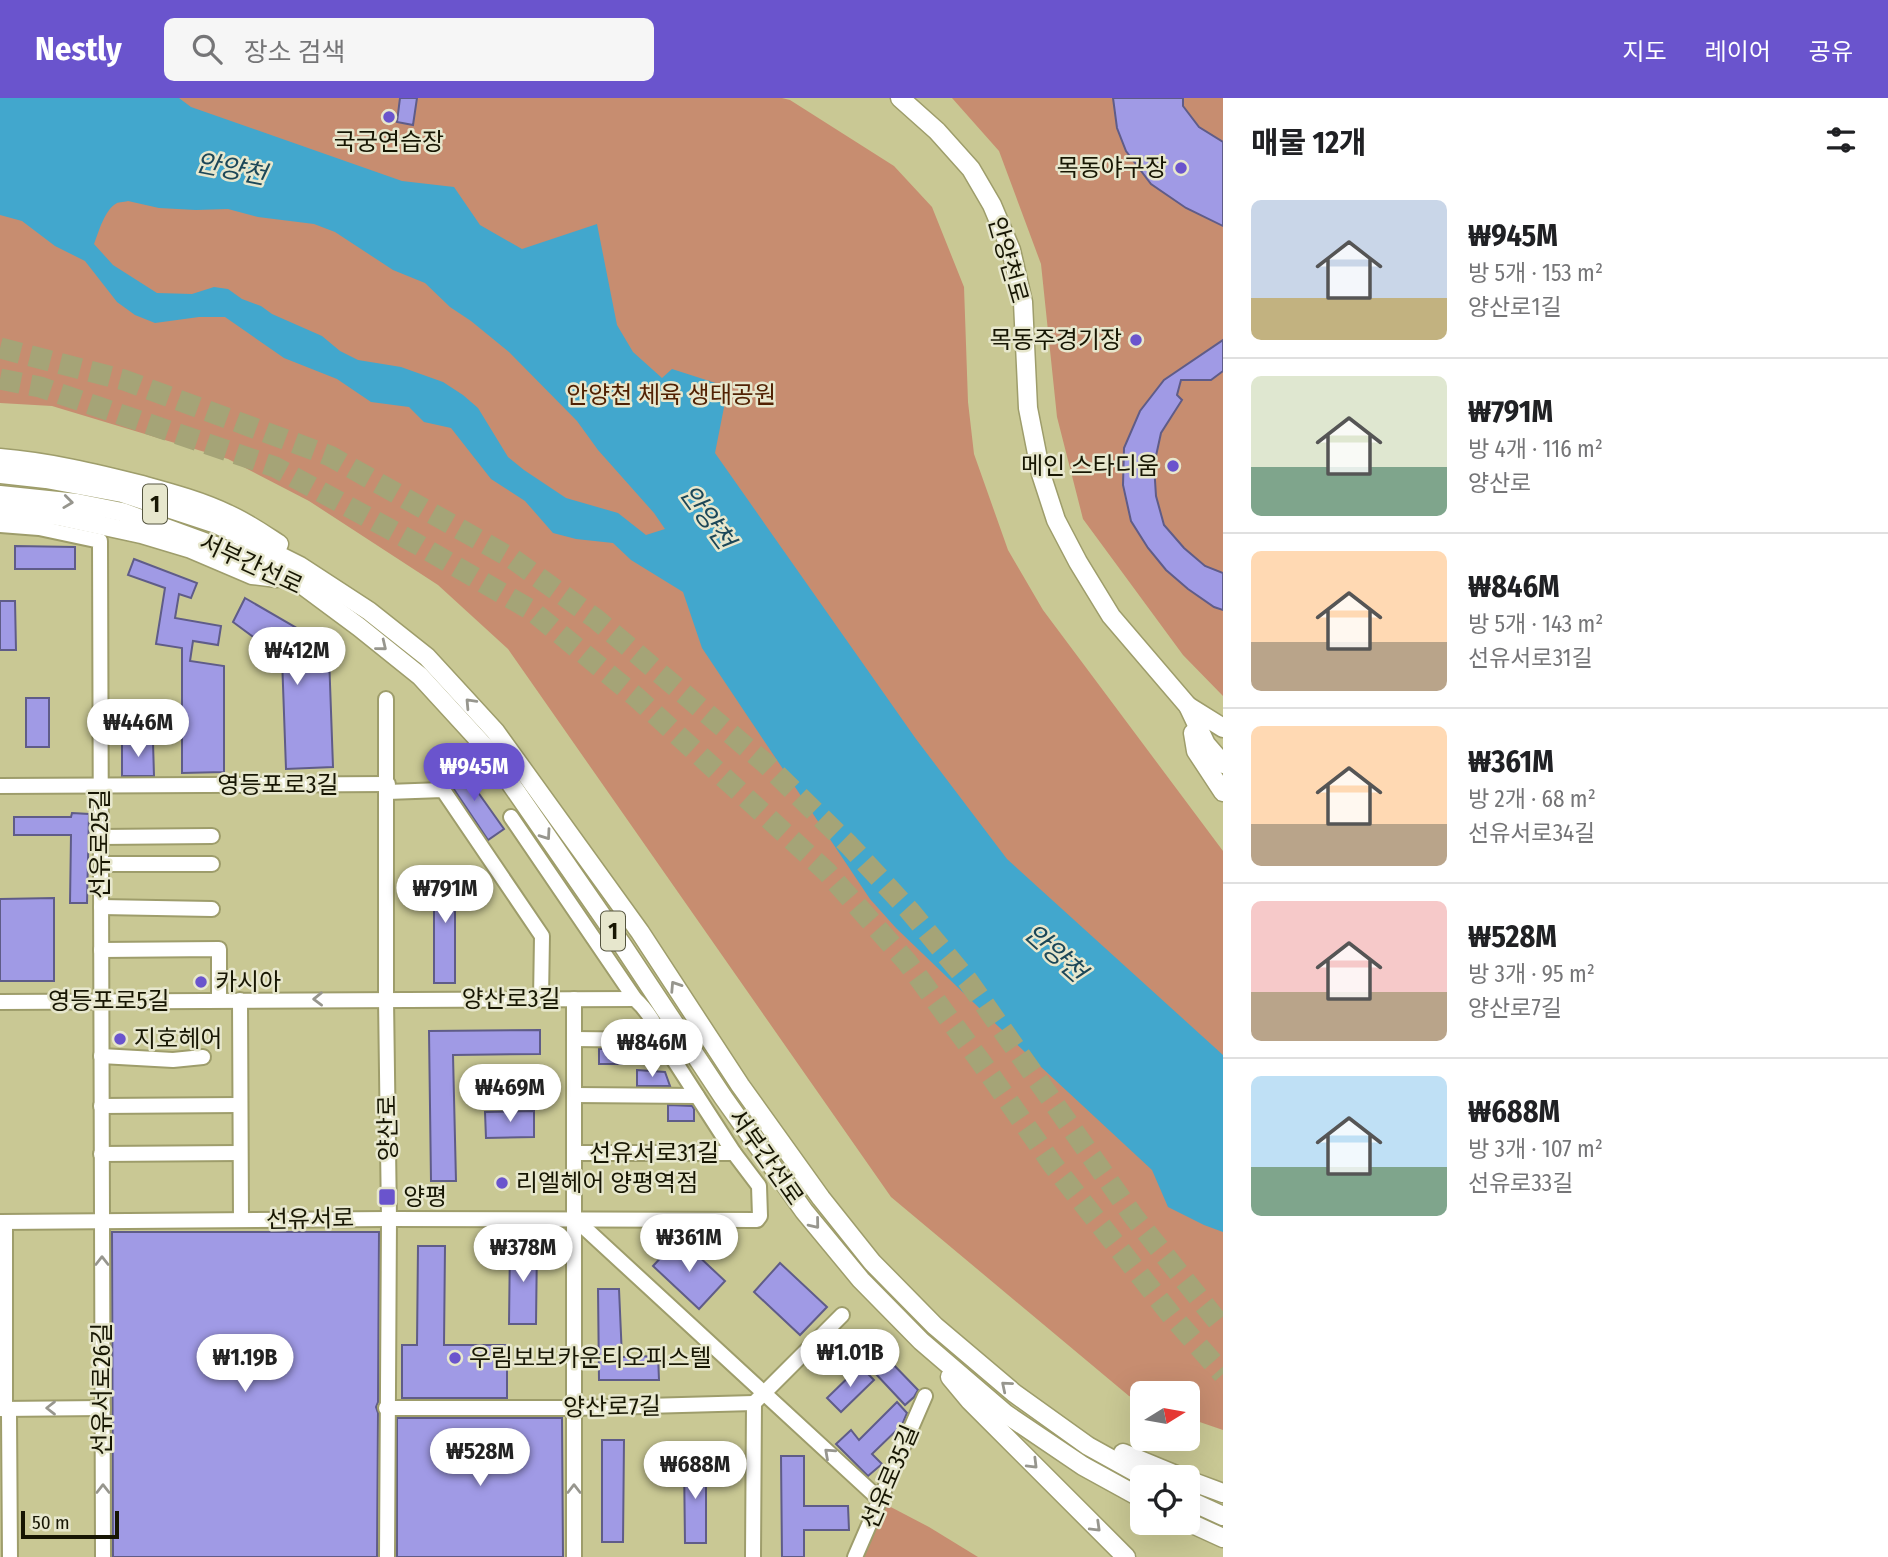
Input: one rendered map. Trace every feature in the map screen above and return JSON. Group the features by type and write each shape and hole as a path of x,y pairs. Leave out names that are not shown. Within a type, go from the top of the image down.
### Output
{"main road":[{"name":"안양천로","path":"900,98 937,131 971,169 992,205 1011,250 1023,302 1028,408 1041,474 1056,520 1111,616 1188,706 1206,744 1223,764"},
{"path":"0,458 32,461 98,474 228,514 257,529 293,555 298,573 252,575 191,549 141,534 58,516 0,510"},
{"name":"서부간선로","path":"0,474 47,479 122,493 216,523 298,573 369,611 427,657 495,731 640,932 740,1085 872,1262 935,1326 1014,1393 1088,1446 1130,1469"},
{"name":"서부간선로","path":"0,495 77,503 121,512 298,573 359,628 420,676 486,748 623,946 723,1097 804,1210 862,1280 921,1341 1006,1413 1083,1466 1130,1492"},
{"name":"안양천로","path":"1188,706 1223,728"},
{"path":"1188,706 1196,751 1223,792"},
{"path":"921,1341 970,1401 1126,1557"},
{"path":"1035,1408 1149,1465"},
{"path":"1200,1484 1223,1493"},
{"path":"1200,1505 1223,1516"},
{"path":"1200,1527 1223,1538"}],"street":[{"name":"선유로25길","path":"0,525 39,528 100,541 101,1221"},
{"name":"양산로","path":"386,699 389,1219 387,1557"},
{"name":"영등포로3길","path":"0,786 443,790 542,936 541,999"},
{"path":"512,817 635,999 642,1005 661,1040 734,1153"},
{"path":"100,837 212,836"},
{"path":"100,864 212,864"},
{"path":"101,907 212,909"},
{"path":"101,950 219,949 219,1000"},
{"name":"양산로3길","path":"386,999 635,999"},
{"name":"영등포로5길","path":"0,1002 386,999"},
{"name":"선유서로31길","path":"574,999 575,1557"},
{"path":"101,1106 240,1105 240,1000"},
{"path":"574,1039 661,1040"},
{"path":"101,1056 173,1060 203,1057"},
{"path":"574,1095 697,1096"},
{"name":"선유서로","path":"240,1105 241,1220"},
{"path":"101,1154 240,1153"},
{"name":"선유서로31길","path":"574,1153 734,1153"},
{"name":"선유서로","path":"2,1222 574,1218 757,1220 760,1216 759,1186 734,1153"},
{"path":"574,1218 759,1398 879,1499"},
{"name":"선유서로26길","path":"101,1221 103,1557"},
{"path":"2,1222 3,1409 9,1414 10,1557"},
{"path":"753,1557 759,1398 842,1315"},
{"name":"선유로35길","path":"855,1557 925,1396"},
{"name":"양산로7길","path":"386,1408 574,1408 759,1398"},
{"path":"3,1409 103,1408"}],"green space":[{"name":"안양천 체육 생태공원","path":"0,98 782,98 790,100 894,166 932,207 964,287 968,402 974,454 1008,550 1043,610 1223,851 1223,1430 1200,1422 1200,1381 1130,1381 1129,1396 891,1197 508,649 438,585 309,501 228,459 52,406 0,403"},
{"name":"목동주경기장","path":"952,98 1223,98 1223,696 1183,655 1083,519 1057,417 1041,264 999,151"},
{"path":"885,1504 929,1527 978,1557 862,1557"}],"water":[{"name":"안양천","path":"0,98 179,98 191,107 402,181 454,187 480,225 522,249 597,224 617,325 633,352 662,378 672,369 728,387 715,453 916,739 1007,859 1223,1055 1223,1232 1168,1207 1152,1170 1026,1053 896,928 870,899 702,648 683,592 631,560 613,543 576,539 553,533 525,501 491,479 451,428 424,422 409,407 371,402 337,379 284,358 225,317 199,317 155,323 135,315 117,302 85,261 55,246 22,221 0,215","holes":["128,201 159,208 228,209 258,217 314,224 335,232 393,270 425,283 450,307 509,352 577,421 665,529 646,535 618,513 566,498 508,457 478,408 443,382 401,367 358,360 340,351 322,336 272,314 228,289 214,287 192,294 157,293 113,265 94,244 105,216 117,203"]}],"building":[{"path":"400,98 417,98 413,125 397,122"},
{"name":"목동야구장","path":"1113,98 1183,98 1183,106 1199,127 1223,142 1223,226 1186,208 1151,184 1126,151 1117,128"},
{"path":"1223,340 1223,371 1211,380 1181,380 1177,395 1182,400 1161,433 1154,465 1156,496 1164,525 1184,548 1205,566 1223,573 1223,610 1188,589 1166,570 1148,548 1131,521 1123,485 1124,448 1140,411 1164,380"},
{"path":"15,546 75,547 75,569 15,569"},
{"path":"134,559 197,583 191,598 179,594 175,618 221,626 218,645 193,641 190,661 224,666 224,772 182,773 182,648 156,644 165,588 128,575"},
{"path":"245,598 319,641 315,645 322,655 329,656 333,767 286,769 282,658 233,622"},
{"path":"0,601 15,601 16,650 0,650"},
{"path":"26,698 49,698 49,747 26,747"},
{"path":"153,742 154,776 122,776 122,743"},
{"path":"460,767 504,829 488,840 451,785 441,780"},
{"path":"72,813 89,814 87,903 70,903 71,835 14,835 14,817 71,817"},
{"path":"434,867 455,867 455,983 434,983"},
{"path":"54,898 54,981 0,981 0,899"},
{"path":"540,1030 540,1054 453,1055 456,1181 431,1181 429,1031"},
{"path":"599,1049 630,1049 630,1064 599,1064"},
{"path":"637,1070 665,1072 670,1086 637,1086"},
{"path":"668,1105 692,1106 694,1121 668,1121"},
{"path":"534,1111 534,1137 486,1138 485,1112"},
{"path":"112,1232 379,1232 377,1557 113,1557"},
{"path":"679,1238 725,1281 699,1309 653,1266"},
{"path":"510,1243 537,1243 536,1324 509,1324"},
{"name":"우림보보카운티오피스텔","path":"418,1246 445,1246 444,1345 507,1345 507,1398 402,1398 402,1345 417,1345"},
{"path":"780,1263 827,1307 800,1335 754,1292"},
{"path":"598,1289 619,1289 622,1357 658,1356 659,1380 599,1380"},
{"path":"888,1359 918,1390 905,1405 874,1372"},
{"path":"860,1366 874,1380 841,1412 827,1398"},
{"path":"897,1402 907,1413 902,1425 872,1454 882,1464 868,1476 836,1444 851,1430 859,1440"},
{"path":"397,1418 562,1418 563,1557 397,1557"},
{"path":"602,1440 624,1440 623,1542 602,1542"},
{"path":"781,1456 804,1456 804,1506 848,1506 849,1530 804,1530 804,1557 782,1557"},
{"path":"684,1460 706,1460 706,1543 685,1543"}],"tunnel":[{"path":"0,348 124,380 330,456 513,559 596,619 765,763 849,845 909,910 968,981 1134,1217 1223,1328"},
{"path":"0,379 40,387 275,467 531,610 635,696 827,872 907,962 1053,1165 1172,1316 1223,1374"}],"place":[{"name":"국궁연습장","path":"389,117"},
{"name":"목동야구장","path":"1181,168"},
{"name":"목동주경기장","path":"1136,340"},
{"name":"메인 스타디움","path":"1173,466"},
{"name":"카시아","path":"201,982"},
{"name":"지호헤어","path":"120,1039"},
{"name":"리엘헤어 양평역점","path":"502,1183"},
{"name":"양평","path":"387,1197"},
{"name":"우림보보카운티오피스텔","path":"455,1358"}]}
